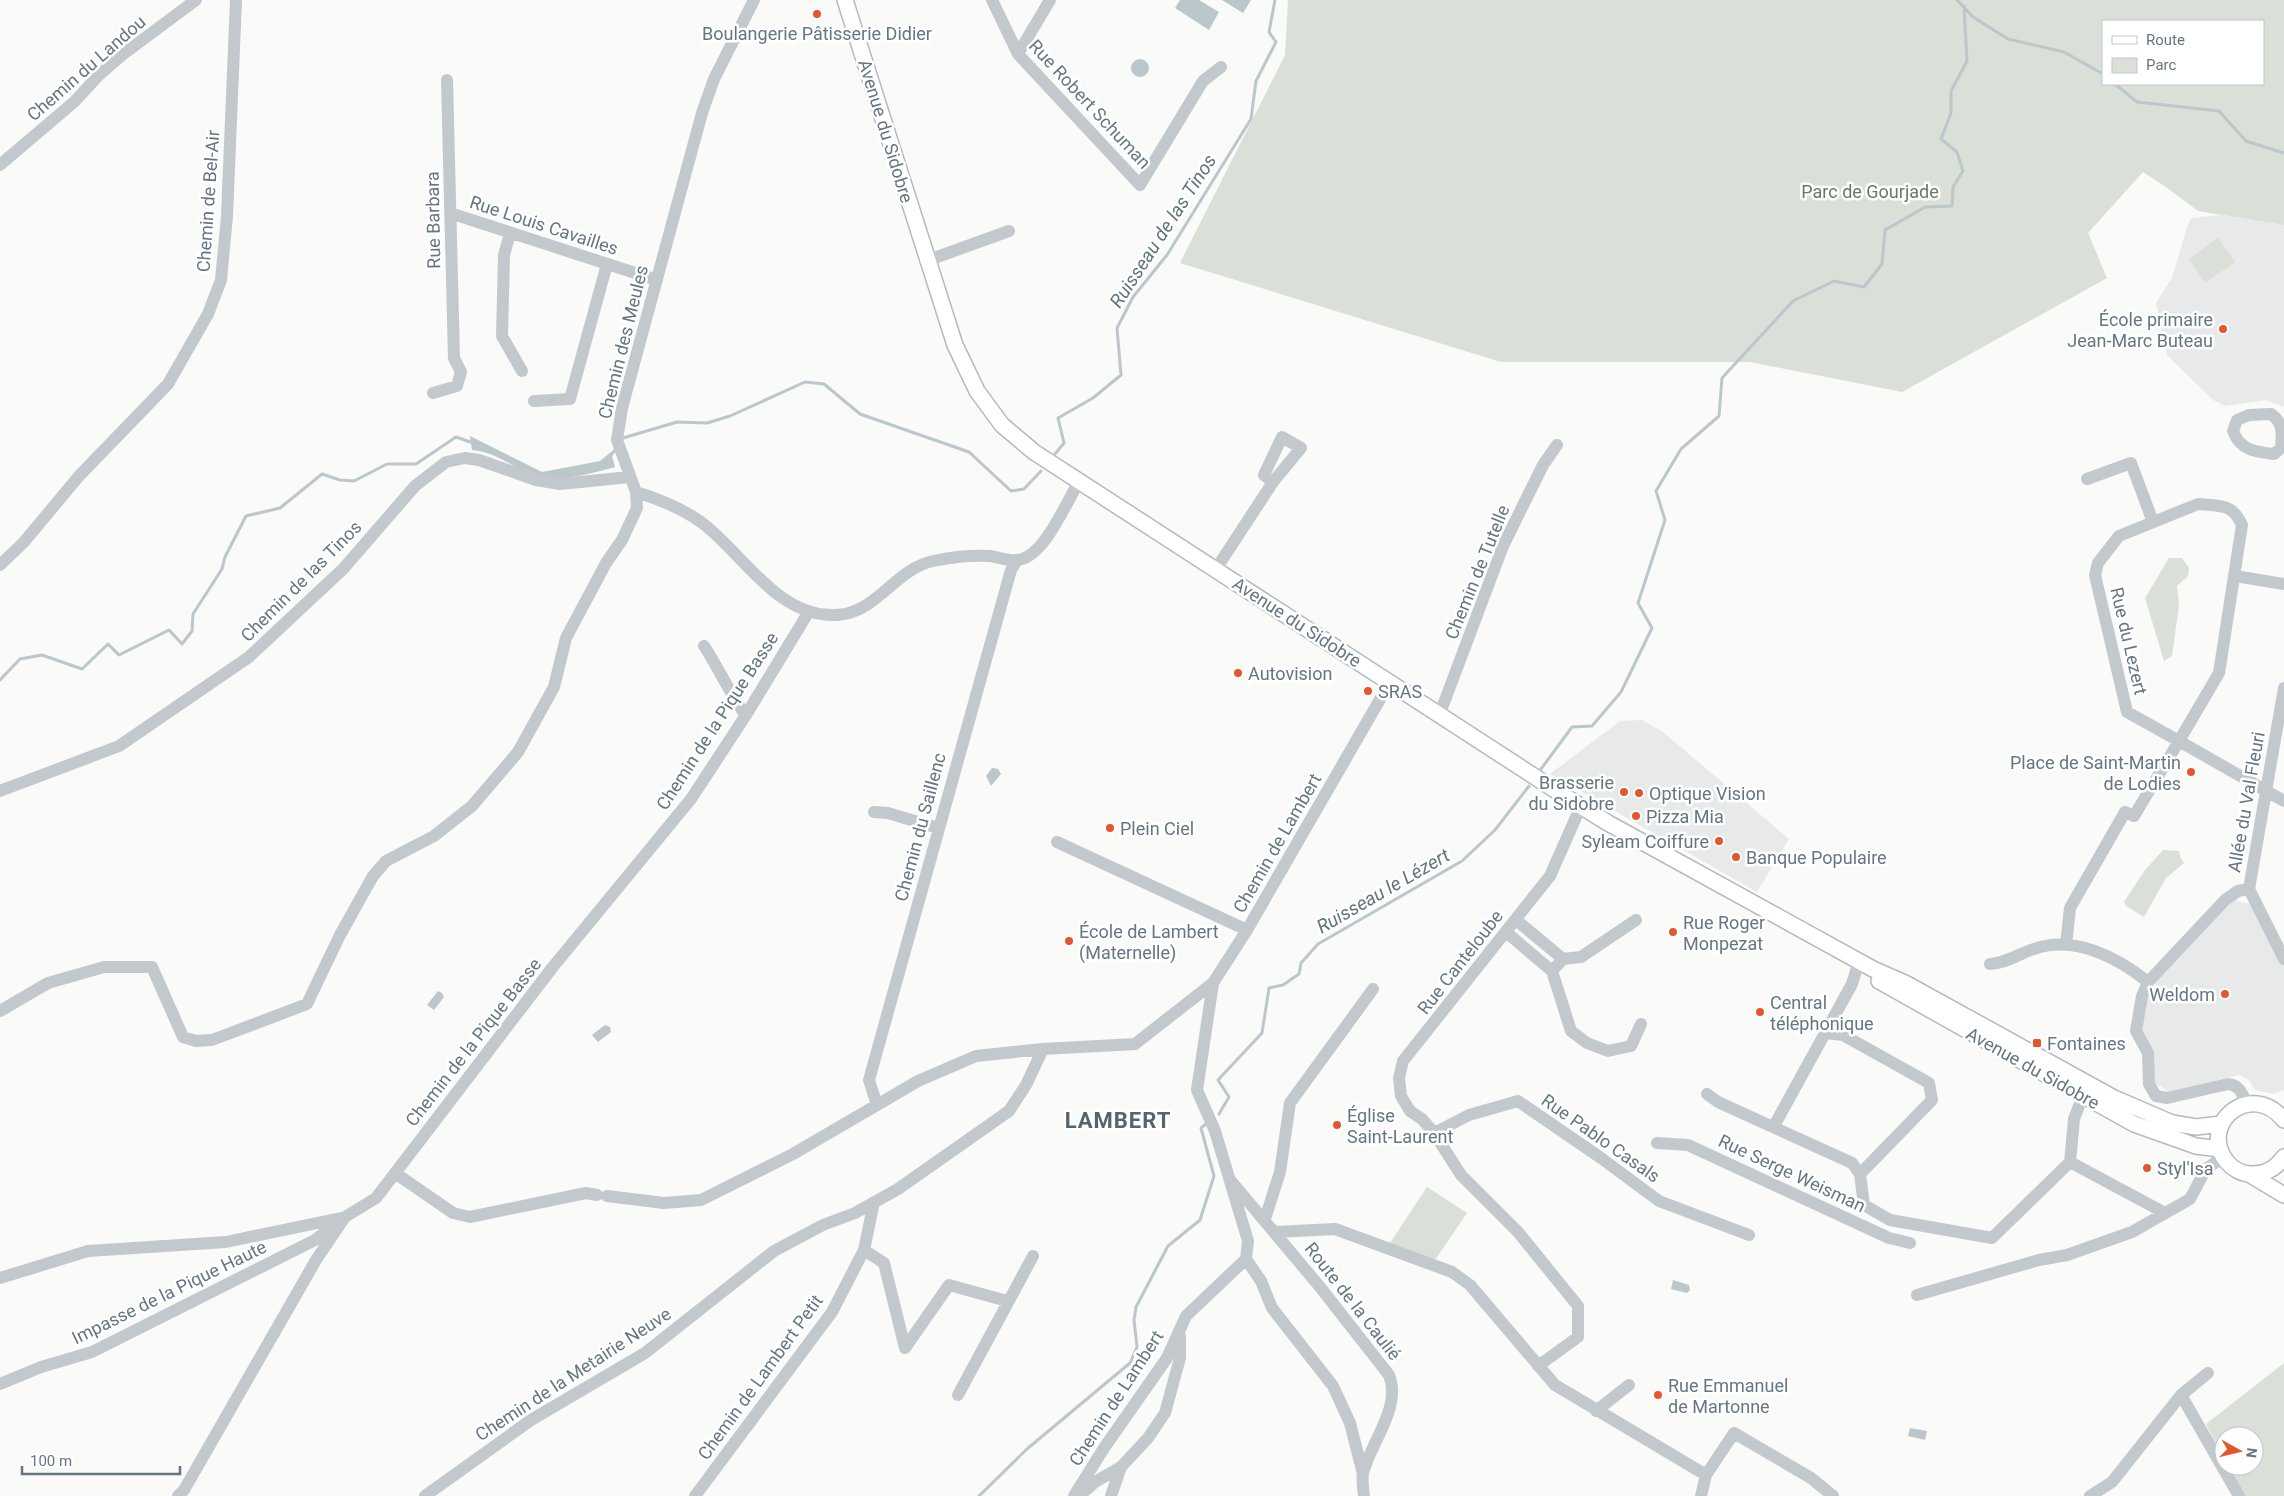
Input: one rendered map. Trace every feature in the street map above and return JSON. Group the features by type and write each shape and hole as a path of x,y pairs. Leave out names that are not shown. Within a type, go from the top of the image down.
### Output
{"main road":[{"name":"Avenue du Sidobre","path":"845,0 926,261 955,345 977,391 1002,425 1034,452 1390,682 1439,716 1581,806 1859,961 1913,988 2085,1091 2134,1124 2173,1139 2222,1153"},
{"name":"Avenue du Sidobre","path":"2085,1091 2172,1123 2196,1126 2221,1124"},
{"path":"2284,1120 2277,1105 2247,1104 2236,1108 2228,1115 2221,1124 2218,1141 2222,1153 2230,1165 2284,1195"},
{"path":"2249,1174 2268,1172 2283,1159"},
{"path":"2283,1159 2284,1175"}],"street":[{"name":"Chemin du Landou","path":"0,165 74,102 99,75 122,55 196,0"},
{"name":"Chemin de Bel-Air","path":"0,565 24,542 79,476 168,384 208,314 221,280 227,216 236,0"},
{"name":"Chemin des Meules","path":"636,492 617,440 622,408 710,87 754,0"},
{"name":"Rue Robert Schuman","path":"992,0 1018,54 1140,184 1203,81 1221,67"},
{"path":"1018,54 1050,0"},
{"name":"Rue Barbara","path":"433,393 457,386 460,372 454,358 447,80"},
{"name":"Rue Louis Cavailles","path":"450,213 657,280"},
{"path":"926,261 1009,231"},
{"path":"510,233 504,255 502,336 522,371"},
{"path":"534,401 570,399 608,264"},
{"name":"Chemin de Tutelle","path":"1439,716 1503,546 1543,466 1557,445"},
{"name":"Chemin de las Tinos","path":"0,790 119,746 249,658 343,569 415,486 446,462 465,458 479,460 536,480 560,484 630,477"},
{"path":"2087,479 2131,463 2154,522"},
{"path":"0,1012 48,984 104,967 152,967 183,1036 196,1041 212,1040 308,1004 340,935 373,876 386,861 434,836 472,806 518,752 554,687 566,638 606,563 622,540 637,508 636,492 664,501 700,522 779,597 808,613 838,615 869,605 905,573 931,561 963,556 991,556 1017,560 1031,554 1042,545 1080,480"},
{"path":"1216,570 1273,482"},
{"name":"Rue du Lezert","path":"2198,504 2226,506 2237,513 2242,525 2219,672 2179,744 2127,712 2095,575 2098,563 2118,536 2154,522 2198,504"},
{"name":"Chemin du Saillenc","path":"877,1105 869,1080 1011,570 1017,560"},
{"path":"2235,576 2284,584"},
{"name":"Chemin de la Pique Basse","path":"178,1496 184,1490 214,1442 316,1260 345,1217 376,1198 552,968 691,799 746,715 808,613"},
{"path":"704,646 726,681 741,711 746,715"},
{"name":"Chemin de Lambert","path":"1074,1496 1104,1448 1167,1358 1186,1316 1246,1259 1248,1241 1215,1131 1197,1090 1213,983 1246,930 1390,682"},
{"name":"Allée du Val Fleuri","path":"2247,1104 2240,1090 2235,1085 2228,1084 2167,1098 2156,1096 2149,1084 2148,1053 2136,1032 2142,996 2148,982 2225,900 2238,891 2249,889 2284,688"},
{"path":"2066,945 2070,908 2125,812 2134,816 2179,744 2284,802"},
{"name":"Rue Canteloube","path":"1538,1366 1578,1337 1578,1306 1518,1232 1461,1175 1434,1133 1422,1119 1410,1111 1401,1096 1399,1078 1403,1060 1550,876 1581,806"},
{"path":"874,812 888,813 938,828"},
{"path":"1057,842 1246,930"},
{"path":"2249,889 2284,959"},
{"path":"1516,920 1563,959"},
{"path":"1552,971 1563,959 1580,957 1636,920"},
{"path":"1506,932 1552,971 1571,1031 1588,1043 1608,1052 1631,1046 1641,1024"},
{"path":"1990,964 2004,963 2035,948 2066,945 2098,951 2132,969 2148,982"},
{"path":"1774,1126 1852,984 1859,961"},
{"path":"395,1173 453,1213 470,1217 586,1193 664,1203 701,1200 793,1154 918,1081 976,1056 1043,1049 1136,1044 1213,983"},
{"path":"1265,1219 1280,1172 1290,1103 1373,989"},
{"path":"1825,1033 1843,1035 1929,1083 1932,1100 1860,1174"},
{"name":"Chemin de la Metairie Neuve","path":"425,1496 531,1420 645,1353 774,1251 898,1189 1009,1111 1026,1085 1043,1049"},
{"path":"1864,1205 1890,1220 1992,1238 2070,1162 2074,1119 2085,1091"},
{"path":"1707,1094 1718,1102 1852,1163 1860,1174 1864,1205"},
{"name":"Rue Pablo Casals","path":"1434,1133 1469,1115 1518,1101 1601,1158 1658,1201 1749,1235"},
{"name":"Rue Serge Weisman","path":"1657,1143 1688,1145 1889,1238 1910,1244"},
{"path":"1917,1295 2039,1260 2068,1255 2132,1232 2190,1199 2206,1169 2222,1153"},
{"path":"2070,1162 2165,1212"},
{"name":"Route de la Caulié","path":"1227,1175 1276,1232 1389,1375 1394,1387 1391,1402 1363,1474 1364,1496"},
{"name":"Chemin de Lambert Petit","path":"695,1496 832,1312 864,1250 874,1202"},
{"path":"1848,1218 1864,1205"},
{"path":"0,1278 88,1252 226,1242 345,1217"},
{"name":"Impasse de la Pique Haute","path":"0,1384 42,1367 92,1352 315,1240 345,1217"},
{"path":"1276,1232 1335,1229 1452,1272 1470,1285 1555,1385 1706,1475"},
{"path":"864,1250 884,1264 905,1348 949,1285 1007,1302"},
{"path":"958,1395 1033,1256"},
{"path":"1246,1259 1261,1281 1272,1308 1333,1386 1350,1423 1363,1474"},
{"path":"1079,1496 1095,1482 1122,1467 1148,1438 1165,1413 1180,1358 1180,1330"},
{"path":"2090,1496 2112,1482 2182,1395 2208,1373"},
{"path":"1596,1411 1629,1385"},
{"path":"2182,1395 2239,1496"},
{"path":"1701,1496 1706,1475 1734,1433 1811,1478 1833,1496"},
{"path":"1111,1496 1122,1467"}],"shaded area":[{"path":"1180,0 1199,0 1219,12 1209,30 1175,8"},
{"path":"1222,0 1251,0 1243,13"},
{"path":"1140,59 1146,62 1149,68 1146,74 1140,77 1134,74 1131,68 1134,62"},
{"name":"École primaire Jean-Marc Buteau","path":"2221,215 2284,225 2284,407 2266,400 2225,406 2213,400 2167,355 2156,303 2172,278 2188,224 2192,218"},
{"path":"470,436 542,472 600,461 611,452 615,467 564,478 543,479 489,454 472,450"},
{"path":"1642,720 1663,732 1789,839 1757,892 1550,774 1620,721"},
{"path":"992,768 998,769 1001,774 991,786 986,776"},
{"path":"2230,900 2252,904 2284,966 2284,1090 2273,1094 2255,1090 2249,1080 2239,1075 2169,1092 2155,1083 2141,1031 2147,999 2162,971"},
{"path":"438,991 444,997 434,1010 427,1005"},
{"path":"605,1025 610,1027 611,1032 598,1042 592,1035"},
{"path":"1673,1280 1689,1285 1690,1290 1687,1293 1671,1289"},
{"path":"1910,1428 1927,1431 1925,1440 1908,1436"}],"green space":[{"name":"Parc de Gourjade","path":"1288,0 2284,0 2284,225 2198,211 2143,172 2088,233 2107,278 1902,392 1750,362 1501,362 1180,263 1285,55"},
{"path":"2218,238 2235,262 2205,283 2189,259"},
{"path":"2169,558 2182,558 2189,568 2188,576 2177,586 2179,605 2172,656 2164,661 2145,598"},
{"path":"2163,850 2179,851 2184,863 2166,878 2144,917 2126,906 2124,902 2145,870"},
{"path":"1427,1187 1467,1213 1435,1260 1390,1243"},
{"path":"2284,1363 2284,1496 2242,1496 2232,1476 2264,1476 2264,1426 2214,1426 2214,1440 2206,1424"}],"waterway":[{"name":"Ruisseau de las Tinos","path":"1055,454 1064,443 1058,418 1093,398 1121,375 1117,328 1133,297 1167,255 1251,119 1256,81 1276,42 1269,32 1275,0"},
{"path":"1957,0 1973,17 2008,39 2064,52 2102,73"},
{"name":"Ruisseau le Lézert","path":"1541,769 1572,727 1592,726 1621,692 1652,628 1638,603 1665,520 1656,491 1681,449 1719,416 1722,378 1793,301 1834,281 1864,287 1882,264 1885,230 1925,207 1952,206 1953,187 1963,171 1957,152 1941,139 1951,113 1951,91 1967,61 1964,6"},
{"path":"2116,85 2137,102 2219,111 2246,141 2284,153"},
{"name":"Ruisseau de las Tinos","path":"623,438 677,422 707,423 730,416 805,382 824,384 860,414 969,452 1011,491 1024,489 1041,471"},
{"name":"Ruisseau de las Tinos","path":"0,680 20,659 42,655 82,669 108,644 119,655 169,630 182,644 192,631 193,614 222,569 225,557 246,516 280,508 322,474 340,480 354,481 387,464 416,464 456,437 473,443"},
{"name":"Ruisseau de las Tinos","path":"610,457 614,451"},
{"name":"Ruisseau le Lézert","path":"1219,1114 1229,1097 1218,1080 1262,1033 1269,988 1283,985 1299,974 1301,963 1318,944 1462,861 1495,830 1529,786"},
{"name":"Ruisseau le Lézert","path":"979,1496 1027,1449 1130,1363 1137,1347 1134,1320 1136,1307 1168,1246 1200,1220 1214,1176 1201,1128 1206,1124"}],"place":[{"name":"Boulangerie Pâtisserie Didier","path":"817,14"},
{"name":"École primaire Jean-Marc Buteau","path":"2223,329"},
{"name":"Autovision","path":"1238,673"},
{"name":"SRAS","path":"1368,691"},
{"name":"Place de Saint-Martin de Lodies","path":"2191,772"},
{"name":"Brasserie du Sidobre","path":"1624,792"},
{"name":"Optique Vision","path":"1639,793"},
{"name":"Pizza Mia","path":"1636,816"},
{"name":"Plein Ciel","path":"1110,828"},
{"name":"Syleam Coiffure","path":"1719,841"},
{"name":"Banque Populaire","path":"1736,857"},
{"name":"Rue Roger Monpezat","path":"1673,932"},
{"name":"École de Lambert (Maternelle)","path":"1069,941"},
{"name":"Weldom","path":"2225,994"},
{"name":"Central téléphonique","path":"1760,1012"},
{"name":"Fontaines","path":"2037,1043"},
{"name":"Église Saint-Laurent","path":"1337,1125"},
{"name":"Styl'Isa","path":"2147,1168"},
{"name":"Rue Emmanuel de Martonne","path":"1658,1395"}],"district":[{"name":"LAMBERT","path":"1118,1120"}]}
